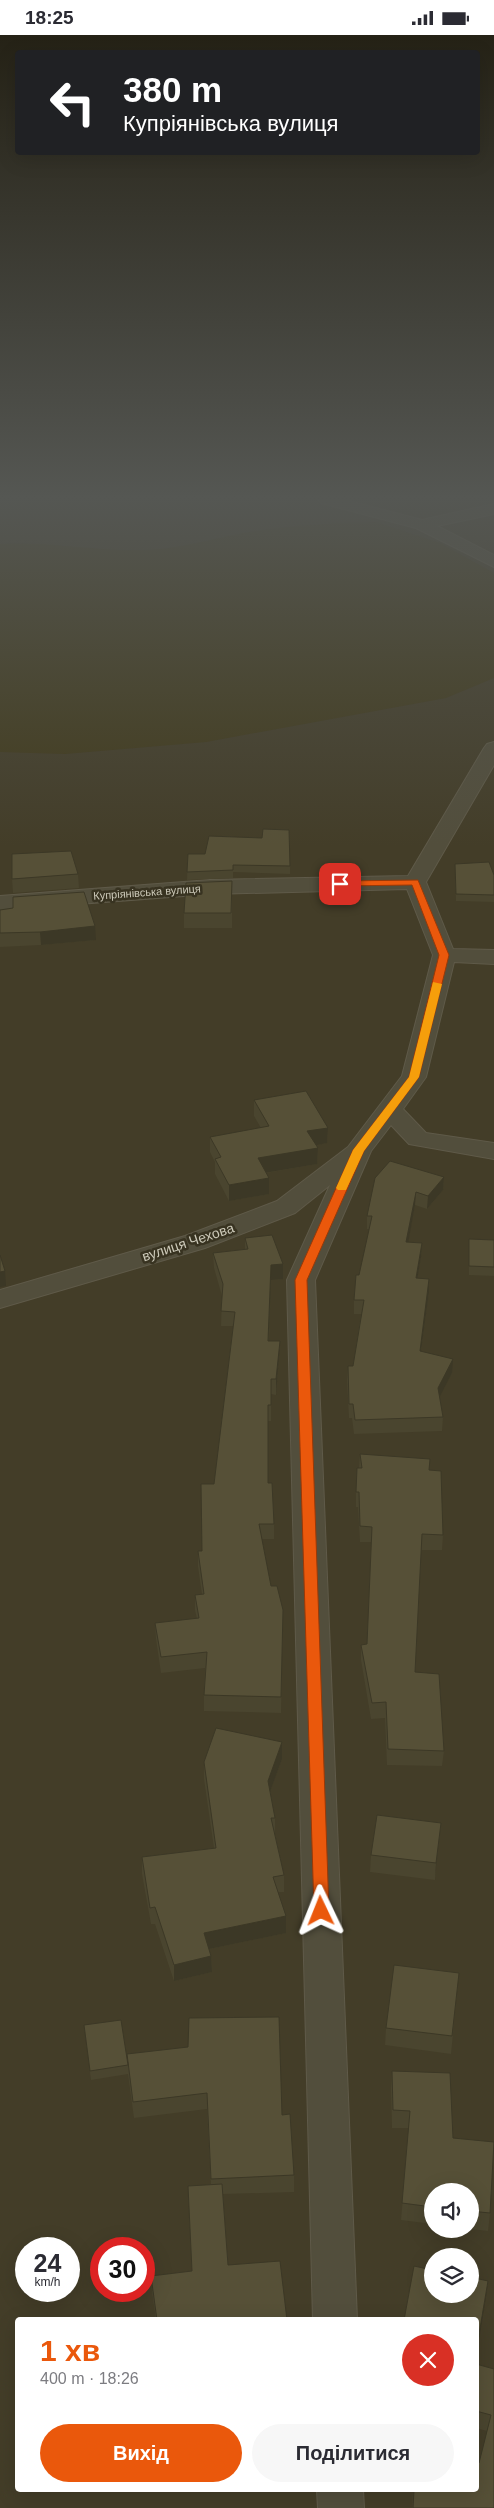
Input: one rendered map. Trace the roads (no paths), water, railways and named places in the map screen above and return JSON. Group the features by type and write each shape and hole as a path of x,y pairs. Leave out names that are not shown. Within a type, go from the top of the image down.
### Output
{"street":[{"path":"335,2317 301,1280 359,1150 414,1077 444,955 415,882 494,749"},
{"name":"Купріянівська вулиця","path":"0,903 210,887 415,882"},
{"path":"444,955 494,957"},
{"path":"390,1110 418,1139 494,1151"},
{"name":"вулиця Чехова","path":"0,1299 195,1242 286,1207 359,1150"},
{"path":"340,2492 341,2508"}]}
